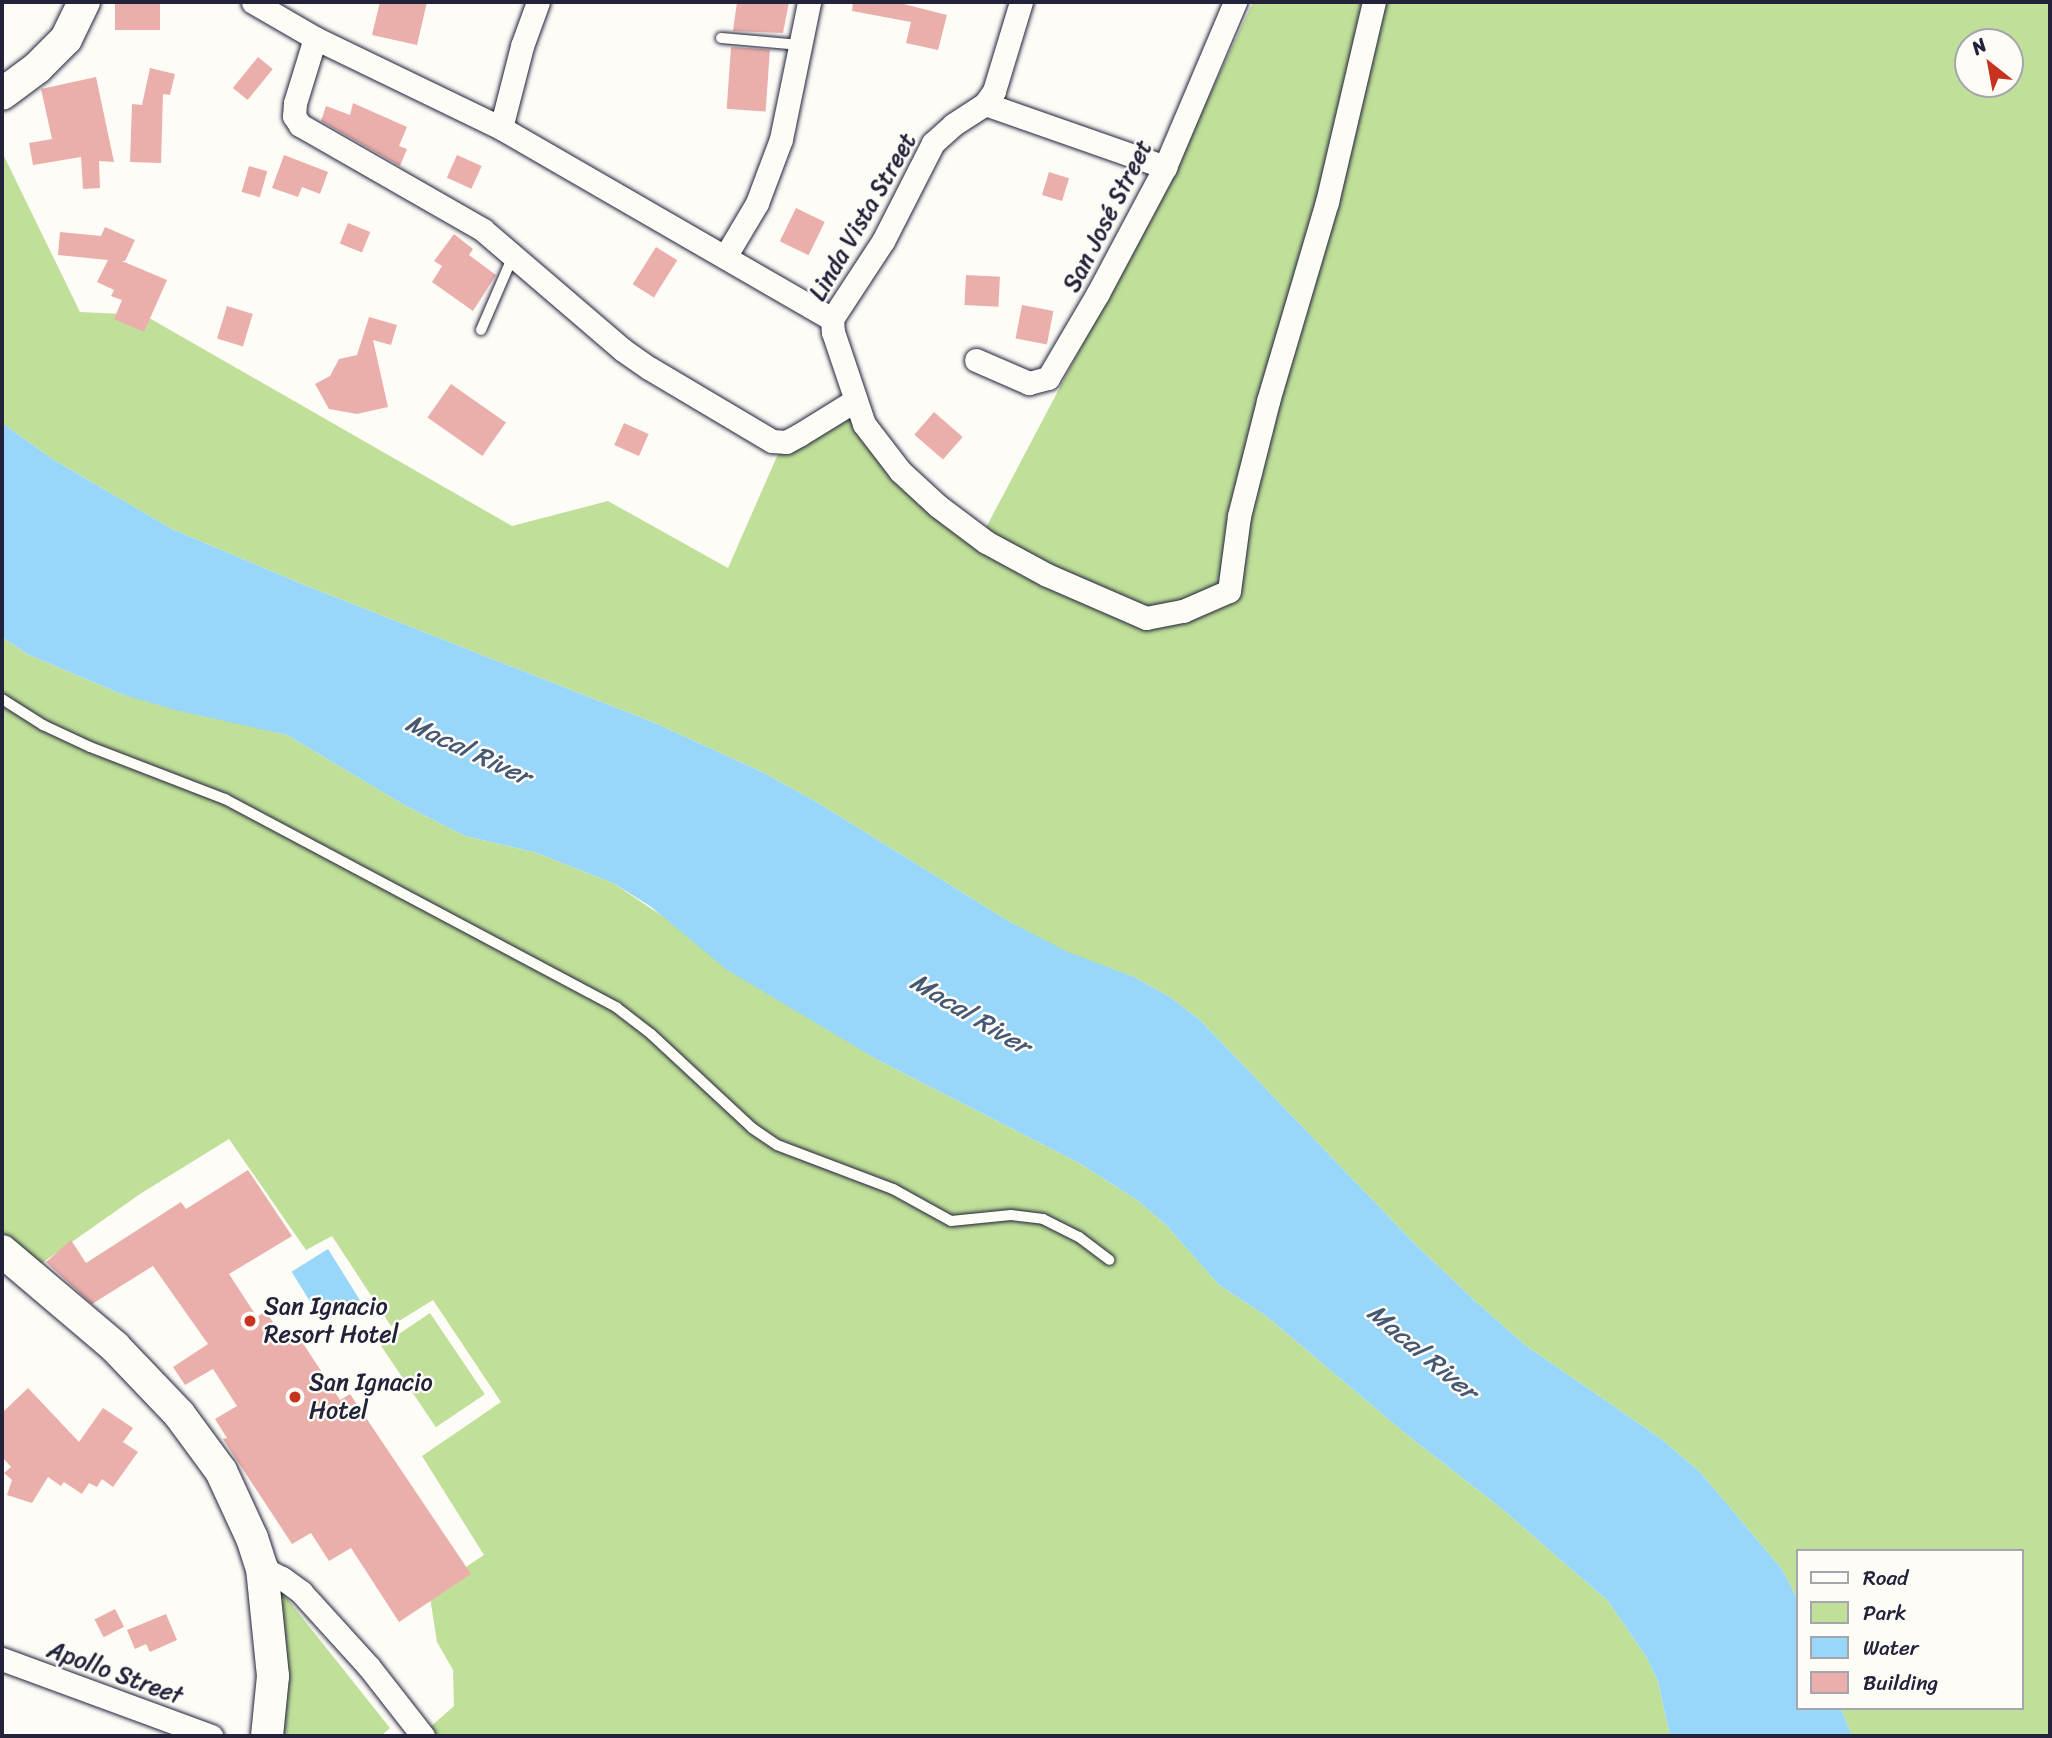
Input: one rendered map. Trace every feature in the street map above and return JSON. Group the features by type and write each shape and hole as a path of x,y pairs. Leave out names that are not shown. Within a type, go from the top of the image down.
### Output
{"main road":[{"path":"2,94 37,68 66,38 84,2"},
{"path":"2,1251 82,1316 180,1414 221,1471 252,1538 262,1568 273,1676 267,1736"}],"street":[{"path":"253,2 315,38 501,128 832,319"},
{"path":"501,128 522,46 538,2"},
{"path":"725,257 766,181 781,139 809,2"},
{"name":"Linda Vista Street","path":"1021,2 1001,74 985,104 953,125 933,143 883,241 832,319 833,332 854,401 864,424 880,448 938,506 986,542 1047,575 1146,618 1173,614 1229,591 1239,516 1268,401 1327,202 1374,2"},
{"name":"San José Street","path":"976,360 1029,383 1048,378 1098,293 1165,167 1235,2"},
{"path":"315,38 295,103 294,116 300,125 369,166 427,195 483,230 623,350 772,441 792,439 854,401"},
{"path":"985,104 1165,167"},
{"path":"262,1568 301,1592 369,1667 423,1736"},
{"name":"Apollo Street","path":"2,1659 211,1736"}],"lane":[{"path":"721,37 801,45"},
{"path":"481,330 514,254"},
{"path":"2,699 43,725 90,747 225,799 615,1007 651,1034 752,1128 777,1145 893,1189 951,1220 1011,1215 1043,1219 1079,1237 1109,1260"}],"green space":[{"path":"1253,2 2050,2 2050,1736 1852,1736 1842,1710 2024,1710 2024,1549 1797,1549 1797,1598 1782,1569 1700,1472 1660,1438 1525,1345 1474,1300 1414,1243 1200,1020 1170,997 1134,977 1068,953 1010,922 815,801 760,771 655,723 302,584 172,529 54,460 2,423 2,152 80,312 144,315 512,526 608,501 728,568 778,454 851,417 980,539 1176,167"},
{"path":"2,637 27,654 121,694 287,735 406,806 465,836 534,852 613,883 876,1059 1079,1163 1137,1200 1166,1225 1219,1285 1266,1316 1406,1434 1501,1508 1608,1601 1647,1658 1658,1682 1670,1736 420,1736 454,1706 453,1670 437,1642 429,1591 484,1555 422,1456 501,1402 433,1300 391,1326 332,1236 306,1250 229,1139 140,1194 35,1268 2,1240"},
{"path":"430,1313 485,1394 436,1427 381,1346"},
{"path":"261,1566 390,1728 381,1736 268,1736"}],"water":[{"name":"Macal River","path":"2,423 54,460 172,529 302,584 655,723 760,771 815,801 1010,922 1068,952 1134,977 1170,997 1200,1020 1414,1243 1474,1300 1525,1345 1660,1438 1700,1472 1782,1569 1797,1598 1797,1710 1842,1710 1852,1736 1670,1736 1658,1682 1647,1658 1608,1601 1501,1508 1406,1434 1266,1316 1219,1285 1166,1225 1137,1200 1079,1163 876,1059 727,970 650,906 613,883 534,852 465,836 406,806 287,735 175,710 121,694 27,654 2,637"},
{"path":"328,1249 360,1300 323,1323 292,1272"}],"building":[{"path":"115,2 160,2 160,30 115,30"},
{"path":"380,2 427,2 417,45 372,35"},
{"path":"737,2 789,2 783,33 733,31"},
{"path":"853,2 896,2 947,15 938,50 906,43 911,22 852,11"},
{"path":"731,47 770,50 766,112 727,109"},
{"path":"258,57 273,69 248,100 233,88"},
{"path":"150,68 175,74 170,95 163,94 161,163 130,162 132,104 142,105"},
{"path":"96,77 114,162 99,161 100,188 83,189 81,157 33,165 29,143 52,139 41,89"},
{"path":"353,103 407,127 399,146 407,149 400,166 321,121 326,106 350,115"},
{"path":"284,155 328,172 320,194 302,187 298,197 272,188"},
{"path":"457,155 482,166 471,189 447,178"},
{"path":"249,166 267,171 260,197 242,192"},
{"path":"1049,172 1069,178 1062,201 1042,195"},
{"path":"796,208 825,222 809,255 780,241"},
{"path":"348,223 370,232 362,252 340,243"},
{"path":"105,227 135,240 125,261 122,261 167,280 144,332 114,319 122,300 111,296 114,290 97,282 108,260 58,255 60,232 101,236"},
{"path":"454,234 473,249 469,255 496,275 473,311 432,282 442,266 434,261"},
{"path":"656,247 677,260 654,298 633,284"},
{"path":"966,275 1000,277 998,307 964,305"},
{"path":"1022,305 1053,311 1047,344 1016,338"},
{"path":"227,306 253,314 243,346 217,339"},
{"path":"369,317 397,325 391,345 373,340 388,407 357,414 329,409 315,384 330,376 339,359 357,355"},
{"path":"451,384 506,422 482,456 427,418"},
{"path":"934,412 963,437 943,460 914,435"},
{"path":"624,423 649,434 639,456 614,445"},
{"name":"San Ignacio Hotel","path":"248,1170 292,1236 229,1274 257,1317 266,1311 283,1339 295,1331 340,1400 350,1394 471,1574 399,1622 351,1548 329,1561 311,1533 292,1544 223,1439 227,1438 215,1419 237,1406 213,1369 185,1385 173,1367 208,1344 153,1266 92,1304 46,1262 71,1240 86,1263 181,1202 186,1209"},
{"path":"28,1388 79,1442 103,1408 133,1428 123,1442 138,1452 113,1487 102,1479 97,1487 89,1483 82,1494 64,1482 61,1486 48,1477 32,1503 7,1495 12,1480 4,1473 11,1467 2,1457 2,1413"},
{"path":"115,1609 124,1627 104,1637 95,1619"},
{"path":"166,1614 177,1640 150,1652 146,1644 135,1649 127,1630"}],"place":[{"name":"San Ignacio Resort Hotel","path":"250,1321"},
{"name":"San Ignacio Hotel","path":"295,1397"}]}
